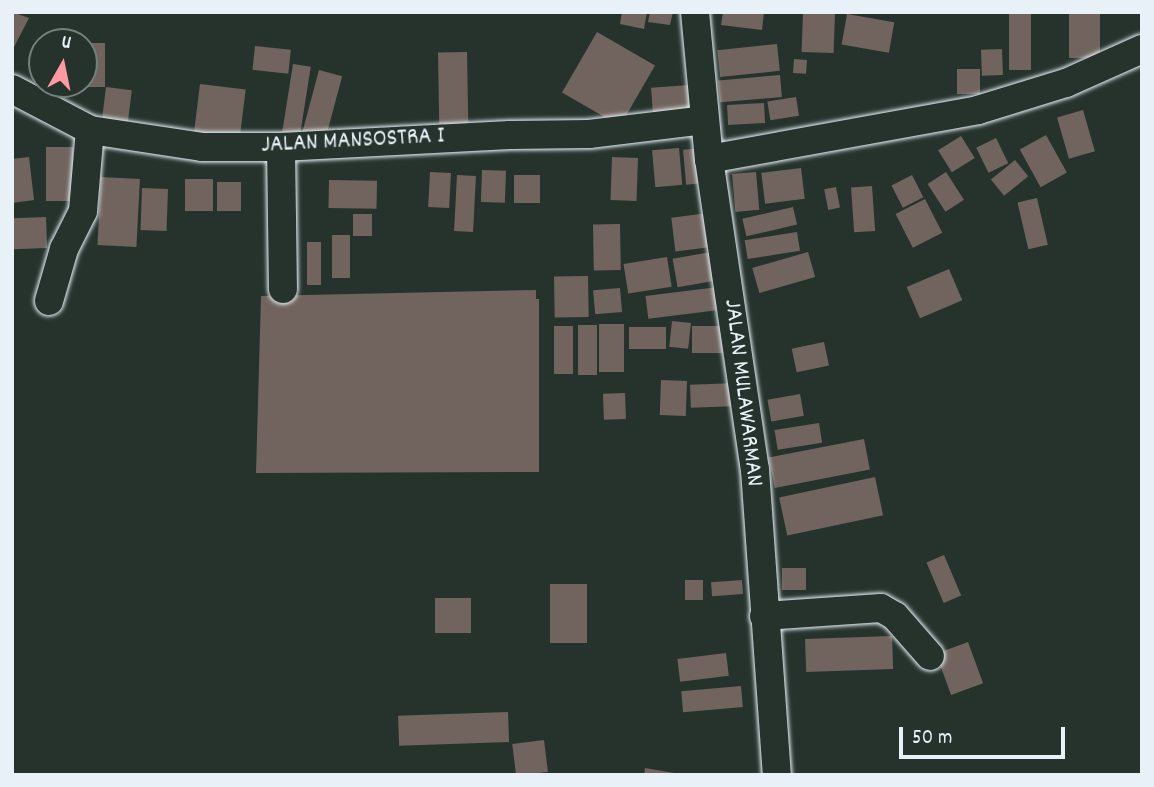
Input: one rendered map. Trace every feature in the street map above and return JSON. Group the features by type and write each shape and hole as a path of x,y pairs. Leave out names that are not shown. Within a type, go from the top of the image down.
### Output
{"street":[{"name":"JALAN MULAWARMAN","path":"695,12 709,159 755,470 777,775"},
{"path":"709,159 978,110 1066,83 1142,50"},
{"name":"JALAN MANSOSTRA I","path":"12,89 90,130 188,146 281,147 630,131 704,120"},
{"path":"49,302 64,249 83,211 90,130"},
{"path":"281,147 284,289"},
{"path":"764,617 881,608 895,616 930,656"}],"building":[{"path":"12,12 29,18 12,51"},
{"path":"622,12 647,12 644,29 620,24"},
{"path":"650,12 673,12 670,25 648,22"},
{"path":"723,12 764,12 762,30 721,25"},
{"path":"803,12 835,13 834,53 802,52"},
{"path":"1009,12 1031,12 1031,70 1009,70"},
{"path":"1069,12 1100,12 1100,58 1069,58"},
{"path":"847,14 894,22 889,53 842,45"},
{"path":"597,32 655,66 620,126 562,93"},
{"path":"98,43 105,43 105,87 98,87"},
{"path":"777,44 780,71 720,77 717,50"},
{"path":"255,46 291,50 288,74 252,70"},
{"path":"1002,49 1003,75 982,76 981,50"},
{"path":"467,52 468,129 439,129 438,53"},
{"path":"794,59 807,60 806,74 793,73"},
{"path":"293,64 311,67 299,141 281,138"},
{"path":"957,69 980,69 980,94 957,94"},
{"path":"319,70 342,76 325,142 301,136"},
{"path":"780,75 782,97 720,102 718,80"},
{"path":"200,84 246,90 239,144 193,139"},
{"path":"690,85 692,115 653,118 651,88"},
{"path":"106,87 132,90 128,125 102,122"},
{"path":"796,97 799,116 770,120 767,102"},
{"path":"764,103 765,123 728,125 727,105"},
{"path":"1083,110 1095,151 1069,159 1057,117"},
{"path":"1046,135 1067,173 1041,187 1020,150"},
{"path":"961,136 975,158 952,172 938,150"},
{"path":"996,138 1008,163 989,173 976,148"},
{"path":"46,147 73,147 73,201 46,201"},
{"path":"679,148 682,185 655,187 652,150"},
{"path":"704,148 707,183 686,185 683,150"},
{"path":"29,157 34,200 12,203 12,159"},
{"path":"612,157 638,158 636,201 610,200"},
{"path":"1015,160 1028,176 1004,196 991,180"},
{"path":"801,168 805,199 765,204 761,173"},
{"path":"482,170 506,171 505,203 481,202"},
{"path":"430,172 451,173 449,208 428,207"},
{"path":"756,172 759,210 735,212 732,174"},
{"path":"946,172 964,200 946,212 928,184"},
{"path":"457,175 476,176 473,232 454,231"},
{"path":"514,175 540,175 540,203 514,203"},
{"path":"912,175 923,197 903,208 892,185"},
{"path":"101,177 140,179 136,247 97,245"},
{"path":"185,179 213,179 213,211 185,211"},
{"path":"329,180 377,181 377,209 329,208"},
{"path":"217,182 241,182 241,211 217,211"},
{"path":"872,186 875,231 854,232 851,187"},
{"path":"836,187 840,208 828,210 824,189"},
{"path":"142,188 168,189 167,231 141,230"},
{"path":"1037,198 1048,245 1028,249 1018,202"},
{"path":"925,199 942,233 913,248 896,214"},
{"path":"793,207 797,225 746,236 742,219"},
{"path":"709,213 713,247 675,251 671,218"},
{"path":"353,214 372,214 372,236 353,236"},
{"path":"46,217 47,248 13,249 12,218"},
{"path":"593,224 620,224 621,270 594,270"},
{"path":"797,232 800,251 748,259 745,240"},
{"path":"332,235 350,235 350,278 332,278"},
{"path":"307,242 321,242 321,285 307,285"},
{"path":"711,252 716,281 678,287 673,259"},
{"path":"808,252 815,277 759,293 752,268"},
{"path":"667,257 672,287 628,294 624,264"},
{"path":"949,269 962,300 920,318 907,287"},
{"path":"588,276 589,317 555,318 554,277"},
{"path":"718,287 721,310 648,319 646,296"},
{"path":"620,288 622,312 595,314 593,290"},
{"path":"536,290 536,299 539,299 539,472 256,473 261,296"},
{"path":"672,321 691,323 688,349 669,347"},
{"path":"599,324 624,324 624,372 599,372"},
{"path":"578,325 597,325 597,375 578,375"},
{"path":"554,326 573,326 573,374 554,374"},
{"path":"692,326 726,326 726,353 692,353"},
{"path":"629,327 666,327 666,349 629,349"},
{"path":"824,342 829,365 797,372 792,349"},
{"path":"661,380 687,381 686,416 660,415"},
{"path":"738,383 739,406 691,408 690,385"},
{"path":"625,393 626,419 604,420 603,394"},
{"path":"800,394 804,416 771,421 768,400"},
{"path":"819,423 822,443 778,450 775,430"},
{"path":"864,439 870,469 775,488 769,458"},
{"path":"875,477 883,515 787,536 779,497"},
{"path":"944,555 961,596 944,603 927,562"},
{"path":"782,568 806,568 806,590 782,590"},
{"path":"685,580 703,580 703,600 685,600"},
{"path":"742,580 743,594 712,596 711,582"},
{"path":"550,584 587,584 587,643 550,643"},
{"path":"435,598 471,598 471,633 435,633"},
{"path":"892,636 893,669 806,672 805,639"},
{"path":"968,642 983,683 951,695 936,654"},
{"path":"726,653 729,676 680,682 677,659"},
{"path":"741,686 743,707 683,712 681,691"},
{"path":"508,712 509,742 399,746 398,716"},
{"path":"544,740 548,772 516,775 512,744"},
{"path":"645,768 674,773 674,775 644,775"}]}
